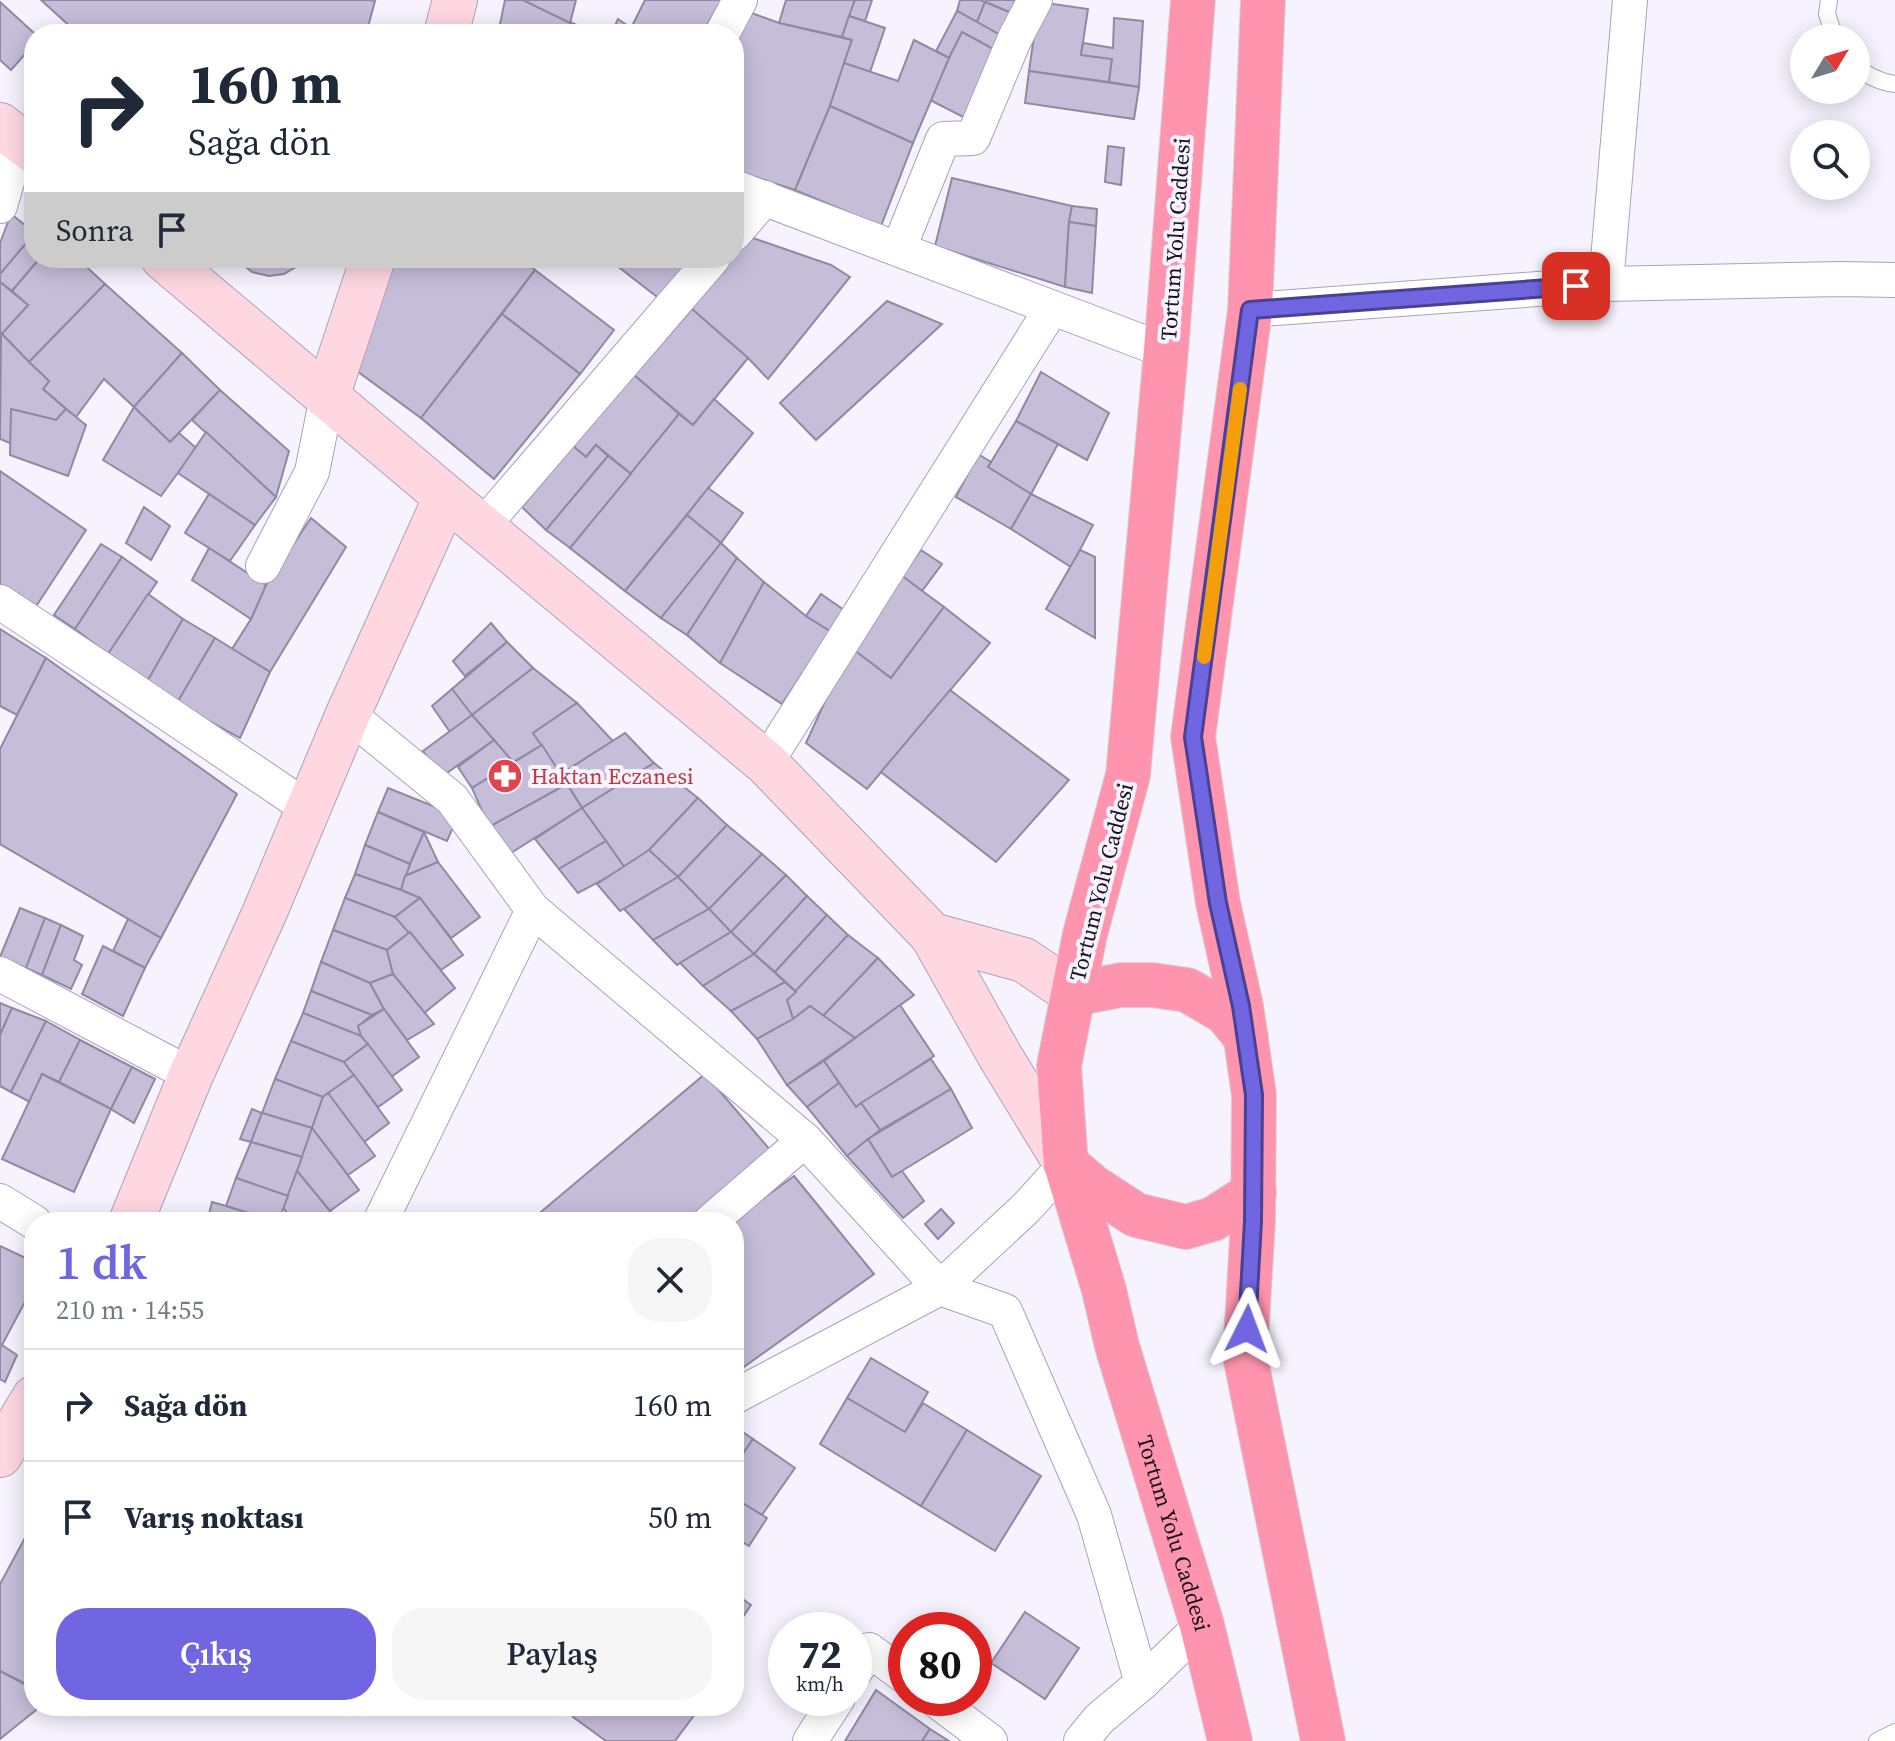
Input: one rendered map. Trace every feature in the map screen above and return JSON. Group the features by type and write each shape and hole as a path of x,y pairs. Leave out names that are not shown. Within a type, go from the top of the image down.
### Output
{"highway":[{"name":"Tortum Yolu Caddesi","path":"1193,0 1166,351 1128,775 1085,934 1059,1066 1066,1164 1104,1290 1117,1346 1202,1625 1230,1741"},
{"path":"1263,0 1250,310 1193,737 1218,903 1241,1006 1254,1095 1254,1193 1245,1356 1323,1741"},
{"path":"1074,994 1121,985 1187,990 1225,1012 1246,1037"},
{"path":"1066,1164 1093,1187 1136,1215 1186,1227 1213,1219 1254,1193"}],"main road":[{"path":"449,24 455,0"},
{"path":"175,268 766,763 932,935 1000,1056 1066,1164"},
{"path":"327,397 370,268"},
{"path":"135,1212 191,1075 446,497"},
{"path":"932,935 1024,960 1074,994"},
{"path":"0,1455 24,1415"}],"street":[{"path":"727,24 740,0"},
{"path":"899,248 943,139 973,138 1015,38 1035,0"},
{"path":"1606,284 1630,0"},
{"path":"0,206 18,139"},
{"path":"749,192 1166,351"},
{"path":"482,527 704,268"},
{"path":"1250,310 1606,284 1895,280"},
{"path":"766,763 1052,308"},
{"path":"263,566 312,472 327,397"},
{"path":"0,602 309,809"},
{"path":"348,714 452,799 533,910 805,1140 940,1288 1005,1311 1094,1515 1142,1683"},
{"path":"385,1212 533,910"},
{"path":"0,974 191,1075"},
{"path":"722,1212 805,1140"},
{"path":"744,1392 940,1288 1026,1208 1066,1164"},
{"path":"0,1201 24,1216"},
{"path":"1081,1741 1099,1719 1202,1625"},
{"path":"810,1741 826,1716"},
{"path":"957,1716 990,1741"}],"lane":[{"path":"1829,0 1827,14 1830,24"},
{"path":"1870,76 1883,83 1895,84"},
{"path":"1877,1741 1895,1732"}],"building":[{"path":"41,0 375,1 369,24 67,24"},
{"path":"505,0 523,0 575,24 500,24"},
{"path":"523,0 576,0 570,23"},
{"path":"645,0 721,0 708,24 633,24"},
{"path":"786,0 855,0 842,37 779,23"},
{"path":"855,0 872,0 865,21 849,16"},
{"path":"960,0 985,2 977,22 957,11"},
{"path":"986,0 1013,0 1019,3 1014,14"},
{"path":"0,2 24,24 24,55 11,70 0,60"},
{"path":"985,2 1014,14 1002,36 977,22"},
{"path":"1039,2 1088,9 1081,55 1112,59 1109,82 1029,71"},
{"path":"957,11 1002,36 995,50 962,32 949,58 936,51"},
{"path":"749,12 779,23 852,40 830,106 795,190 744,173 743,24"},
{"path":"849,16 885,28 870,72 844,63 852,40 842,37"},
{"path":"1114,18 1143,21 1139,87 1109,82 1112,59 1081,55 1083,43 1113,48"},
{"path":"962,32 995,50 965,118 930,100"},
{"path":"914,40 949,58 913,143 830,106 844,63 898,81"},
{"path":"1029,71 1139,87 1134,119 1025,103"},
{"path":"830,106 913,143 881,226 795,190"},
{"path":"1108,146 1124,148 1121,185 1105,182"},
{"path":"952,178 1072,206 1065,287 935,246"},
{"path":"1072,206 1097,209 1096,226 1069,222"},
{"path":"11,214 24,224 24,246 0,274 0,243"},
{"path":"1069,222 1096,226 1092,293 1065,287"},
{"path":"747,236 831,265 850,277 768,379 692,309 723,268 744,268 744,240"},
{"path":"24,246 24,268 32,268 12,291 0,282 0,274"},
{"path":"32,268 88,268 105,284 29,362 1,333 28,305 12,291"},
{"path":"247,268 294,268 284,274 269,276"},
{"path":"381,268 535,270 421,418 357,371"},
{"path":"620,268 693,268 665,303"},
{"path":"535,270 614,330 580,374 502,314"},
{"path":"0,282 28,305 0,336"},
{"path":"105,284 182,353 134,407 104,379 76,417 43,389 49,381 29,362"},
{"path":"887,301 942,324 816,440 780,403"},
{"path":"692,309 748,358 693,425 634,375"},
{"path":"502,314 580,374 494,479 421,418"},
{"path":"1,333 49,381 43,389 66,409 56,420 11,409 12,444 0,439"},
{"path":"182,353 220,390 170,442 134,407"},
{"path":"1041,372 1109,413 1087,460 1016,421"},
{"path":"634,375 679,414 631,474 596,445 586,457 573,446"},
{"path":"220,390 289,451 276,497 192,420"},
{"path":"714,399 753,433 625,591 570,548 679,414 693,425"},
{"path":"134,407 170,442 179,433 196,448 161,496 103,460"},
{"path":"11,409 56,420 66,409 86,425 68,476 10,455"},
{"path":"1016,421 1058,444 1031,494 988,467"},
{"path":"206,432 276,497 255,525 178,473"},
{"path":"596,445 608,456 546,530 522,507 573,446 586,457"},
{"path":"978,454 991,462 988,467 1031,494 1011,529 956,497"},
{"path":"608,456 631,474 570,548 546,530"},
{"path":"0,471 86,530 35,608 0,586"},
{"path":"708,488 743,513 721,543 687,515"},
{"path":"209,494 255,525 230,561 185,533"},
{"path":"1031,494 1093,525 1071,567 1011,529"},
{"path":"144,507 170,526 151,560 126,543"},
{"path":"687,515 721,543 661,618 625,591"},
{"path":"311,518 346,547 270,672 232,649 251,619 266,585"},
{"path":"721,543 737,558 687,635 661,618"},
{"path":"101,544 122,557 75,629 54,615"},
{"path":"209,548 266,585 251,619 192,580"},
{"path":"921,550 942,564 922,591 902,576"},
{"path":"1080,550 1095,557 1095,638 1046,609"},
{"path":"122,557 157,582 108,654 75,629"},
{"path":"737,558 764,582 720,663 687,635"},
{"path":"902,576 944,607 891,678 850,647"},
{"path":"764,582 830,631 782,704 720,663"},
{"path":"148,594 183,619 148,680 108,654"},
{"path":"821,594 844,610 830,631 806,616"},
{"path":"944,607 990,643 867,789 806,743 850,647 891,678"},
{"path":"183,619 215,638 177,703 148,680"},
{"path":"491,623 507,642 465,676 453,661"},
{"path":"0,629 46,658 17,715 0,706"},
{"path":"215,638 270,672 240,738 177,703"},
{"path":"507,642 533,668 472,715 452,689"},
{"path":"46,658 237,794 161,938 0,844 0,749"},
{"path":"533,668 577,703 533,733 542,745 513,762 472,715"},
{"path":"452,689 472,715 450,732 432,706"},
{"path":"950,690 1069,780 996,862 881,772"},
{"path":"577,703 613,741 561,774 533,733"},
{"path":"472,715 494,740 441,777 423,751"},
{"path":"625,733 654,763 582,808 561,774"},
{"path":"494,740 513,762 472,788 458,767"},
{"path":"542,745 567,784 489,827 472,788"},
{"path":"654,763 698,798 649,850 625,868 582,808"},
{"path":"567,784 582,808 503,858 489,827"},
{"path":"388,788 458,816 447,841 378,812"},
{"path":"698,798 727,825 678,877 649,850"},
{"path":"582,808 606,841 559,869 535,839"},
{"path":"378,812 424,832 410,864 365,845"},
{"path":"727,825 762,854 709,909 678,877"},
{"path":"424,832 438,862 405,876 410,864"},
{"path":"606,841 625,868 578,893 559,869"},
{"path":"365,845 410,864 401,890 355,874"},
{"path":"649,850 678,877 620,911 597,884"},
{"path":"762,854 786,875 731,932 709,909"},
{"path":"438,862 480,917 451,938 420,898 401,890 405,876"},
{"path":"355,874 420,898 395,917 345,898"},
{"path":"786,875 807,896 754,954 731,932"},
{"path":"678,877 709,909 653,940 624,909"},
{"path":"807,896 827,915 775,972 754,954"},
{"path":"345,898 395,917 410,932 387,950 333,930"},
{"path":"420,898 463,955 441,970 395,917"},
{"path":"20,908 45,918 26,968 0,957"},
{"path":"709,909 731,932 677,965 653,940"},
{"path":"827,915 848,935 796,992 775,972"},
{"path":"45,918 61,925 42,975 26,968"},
{"path":"128,919 161,938 145,968 113,951"},
{"path":"61,925 83,936 74,960 82,965 71,989 42,975"},
{"path":"333,930 387,950 393,974 370,983 321,962"},
{"path":"410,932 455,988 424,1013 393,974 387,950"},
{"path":"731,932 754,954 703,986 680,963"},
{"path":"848,935 878,958 823,1016 810,1006 793,1019 787,1000"},
{"path":"103,946 145,968 123,1016 82,994"},
{"path":"754,954 785,982 731,1011 703,986"},
{"path":"878,958 914,995 855,1038 823,1016"},
{"path":"321,962 370,983 384,1009 372,1015 311,991"},
{"path":"393,974 434,1024 407,1040 384,1009 370,983"},
{"path":"785,982 796,992 787,1000 793,1019 757,1039 731,1011"},
{"path":"311,991 372,1015 358,1026 361,1036 303,1013"},
{"path":"0,1003 12,1008 0,1035"},
{"path":"900,1005 934,1056 856,1107 824,1061"},
{"path":"810,1006 855,1038 787,1085 757,1039"},
{"path":"12,1008 46,1021 11,1092 0,1086 0,1035"},
{"path":"384,1009 419,1057 391,1077 361,1036 358,1026"},
{"path":"303,1013 361,1036 368,1044 344,1062 291,1041"},
{"path":"46,1021 80,1040 59,1082 42,1074 30,1102 11,1092"},
{"path":"80,1040 132,1067 111,1109 59,1082"},
{"path":"291,1041 344,1062 354,1075 323,1097 275,1079"},
{"path":"368,1044 402,1090 378,1107 344,1062"},
{"path":"931,1059 951,1089 880,1130 861,1103"},
{"path":"824,1061 839,1083 807,1107 787,1085"},
{"path":"132,1067 155,1079 134,1123 111,1109"},
{"path":"42,1074 111,1109 74,1192 2,1159"},
{"path":"705,1074 771,1151 700,1212 541,1212"},
{"path":"354,1075 389,1123 364,1142 328,1093"},
{"path":"275,1079 323,1097 312,1128 262,1113"},
{"path":"839,1083 856,1107 861,1103 880,1130 847,1156 807,1107"},
{"path":"951,1089 972,1128 892,1177 868,1139"},
{"path":"328,1093 375,1156 348,1175 312,1128 323,1097"},
{"path":"252,1109 262,1113 251,1142 240,1139"},
{"path":"262,1113 312,1128 302,1157 251,1142"},
{"path":"312,1128 359,1190 330,1211 297,1171"},
{"path":"868,1139 892,1177 902,1171 924,1201 903,1218 847,1156"},
{"path":"251,1142 302,1157 288,1196 236,1178"},
{"path":"297,1171 332,1212 286,1212 283,1208"},
{"path":"794,1176 874,1274 744,1367 744,1213"},
{"path":"236,1178 288,1196 282,1212 246,1212 226,1206"},
{"path":"212,1202 244,1212 210,1212"},
{"path":"941,1209 954,1223 938,1239 925,1224"},
{"path":"0,1246 24,1257 24,1304 0,1344"},
{"path":"2,1345 17,1355 5,1382 0,1379"},
{"path":"871,1358 928,1392 905,1432 847,1398"},
{"path":"847,1398 905,1432 923,1403 967,1430 921,1506 820,1444"},
{"path":"967,1430 1041,1476 995,1551 921,1506"},
{"path":"744,1433 753,1439 744,1452"},
{"path":"753,1439 795,1468 762,1515 744,1504 744,1452"},
{"path":"744,1504 767,1518 749,1546 744,1543"},
{"path":"24,1540 24,1683 0,1671 0,1584"},
{"path":"744,1600 751,1605 744,1615"},
{"path":"1025,1612 1079,1648 1045,1699 992,1662"},
{"path":"0,1671 24,1684 24,1716 29,1716 0,1739"},
{"path":"876,1690 888,1699 888,1716 912,1716 930,1729 922,1741 845,1741 860,1716 872,1716 872,1697"},
{"path":"694,1716 675,1741 606,1741 573,1717"},
{"path":"930,1729 949,1741 922,1741"}],"slow traffic":[{"path":"1204,657 1240,389"}],"place":[{"name":"Haktan Eczanesi","path":"505,776"}],"route":[{"path":"1247,1329 1253,1221 1254,1095 1241,1006 1218,903 1193,737 1250,310 1576,286"}]}
